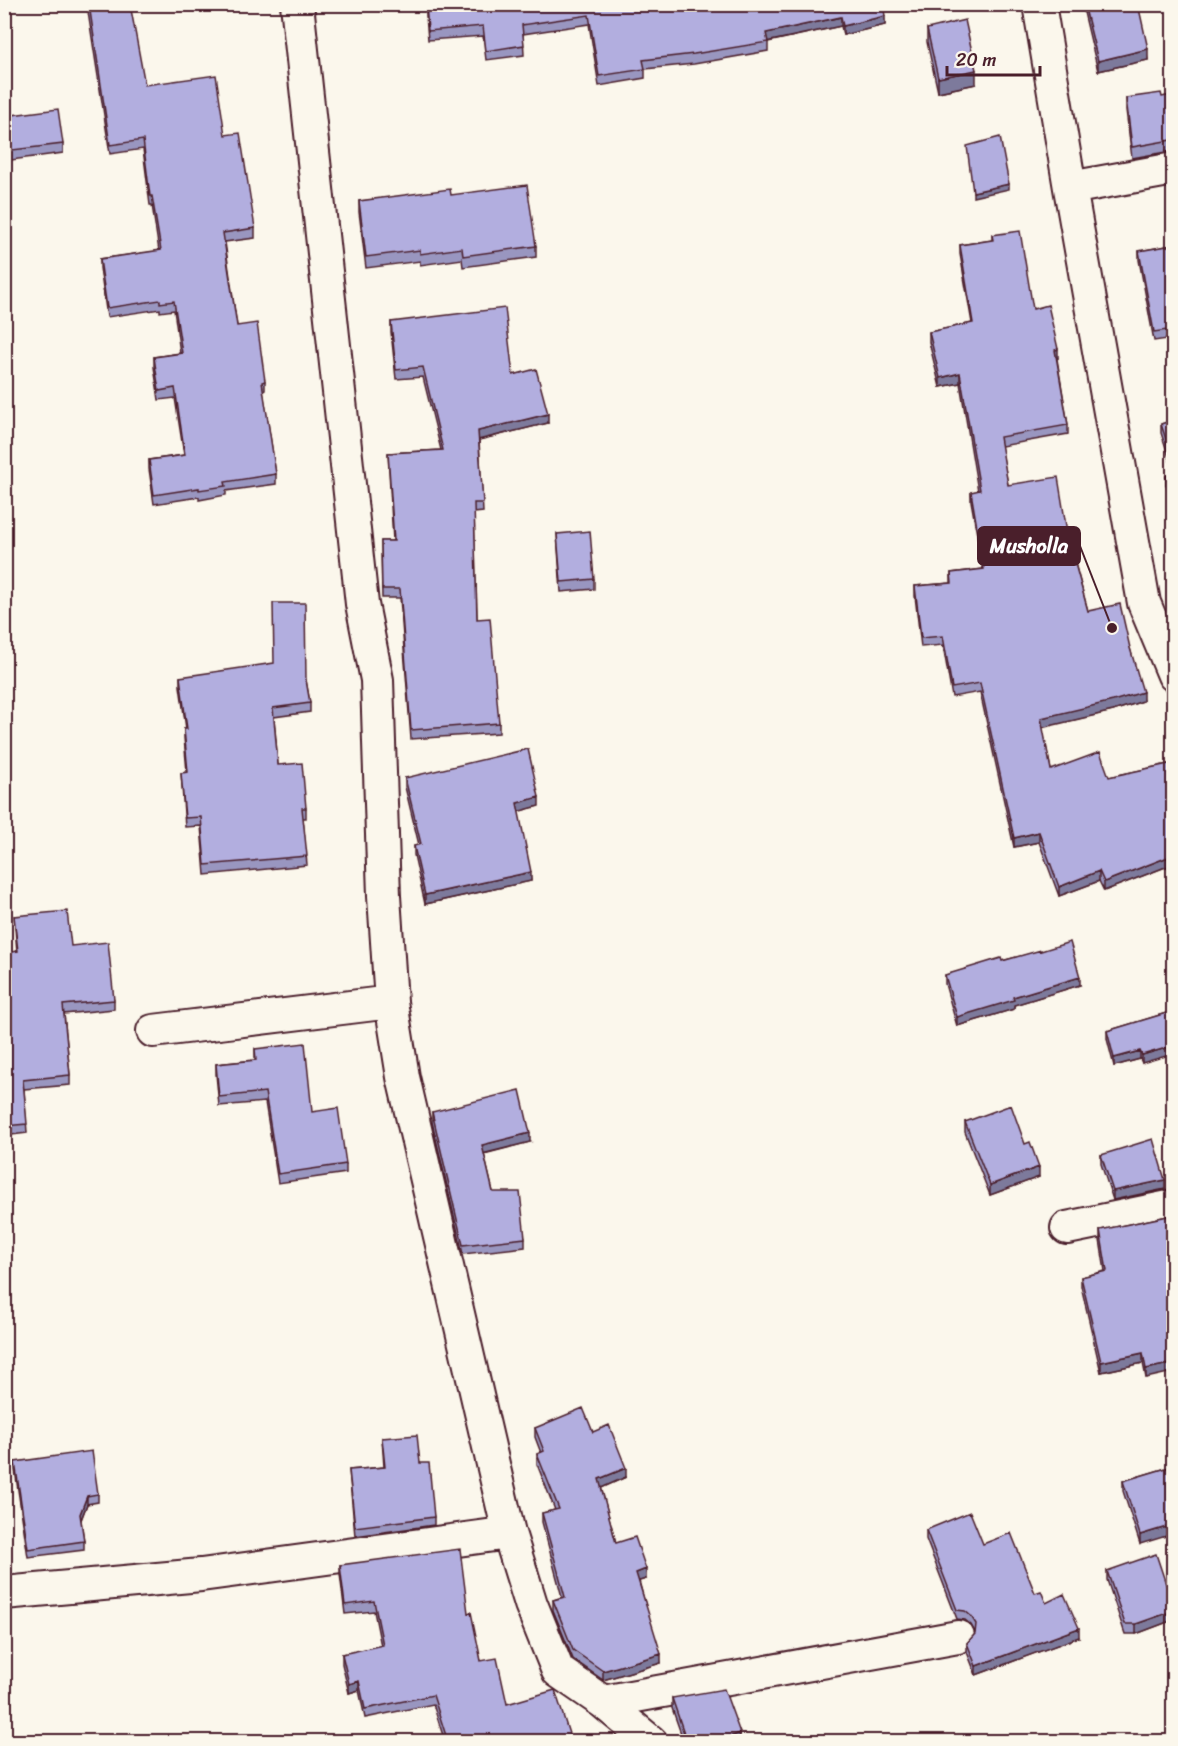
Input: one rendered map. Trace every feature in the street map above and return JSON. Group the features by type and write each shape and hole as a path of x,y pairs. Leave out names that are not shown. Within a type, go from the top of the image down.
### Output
{"street":[{"path":"297,4 362,604 377,680 384,896 391,1002 403,1077 509,1533 531,1604 558,1671 603,1702 651,1742"},
{"path":"1039,4 1144,603 1173,675"},
{"path":"1070,188 1173,169"},
{"path":"153,1030 391,1002"},
{"path":"1067,1228 1173,1206"},
{"path":"4,1593 201,1575 509,1533"},
{"path":"603,1702 958,1637"}],"building":[{"path":"89,4 130,4 145,85 216,75 225,135 240,133 255,228 223,233 237,326 257,323 265,381 262,382 276,474 225,482 226,486 154,495 149,460 185,455 175,388 159,391 154,357 182,353 174,301 160,303 160,300 107,308 100,259 161,250 152,196 150,196 143,140 110,145"},
{"path":"426,4 883,4 885,16 843,26 841,17 766,33 768,42 643,60 645,69 599,76 589,15 522,25 524,45 486,51 483,26 428,31"},
{"path":"1084,4 1138,4 1148,49 1098,61"},
{"path":"965,20 976,70 938,78 927,29"},
{"path":"1161,93 1162,97 1173,95 1173,140 1132,147 1126,98"},
{"path":"58,109 63,144 4,151 4,116"},
{"path":"1000,137 1009,184 973,192 967,146"},
{"path":"527,185 536,246 463,256 462,248 420,254 420,250 366,257 359,201 450,189 451,195"},
{"path":"1020,231 1033,309 1048,305 1058,349 1055,350 1068,425 1000,437 1008,485 1058,477 1068,538 1088,611 1120,604 1143,692 1041,718 1051,770 1100,752 1109,777 1173,763 1173,871 1168,857 1104,882 1099,871 1059,887 1039,832 1014,838 980,683 952,688 943,636 921,638 915,586 952,583 951,573 984,569 971,492 980,490 960,373 940,378 929,332 973,323 960,245 993,240 992,235"},
{"path":"1173,245 1173,354 1167,330 1154,332 1139,251"},
{"path":"505,308 513,375 536,369 548,414 478,431 483,503 474,503 477,619 490,618 499,723 411,730 400,589 382,589 381,541 394,541 388,453 443,450 423,367 396,370 391,322"},
{"path":"1173,420 1173,460 1161,424"},
{"path":"1173,473 1173,498 1166,476"},
{"path":"590,531 594,579 561,582 557,534"},
{"path":"273,603 305,603 306,680 310,703 273,708 278,765 302,763 306,808 302,808 307,856 205,865 201,817 185,818 181,773 188,772 184,729 187,729 180,677 274,663"},
{"path":"528,749 539,797 517,803 531,872 425,895 414,846 421,844 405,778"},
{"path":"67,911 71,946 108,942 114,1000 63,1005 70,1075 23,1080 27,1124 4,1126 4,1025 7,1025 4,1002 4,953 18,951 14,916"},
{"path":"1173,911 1173,930 1168,912"},
{"path":"1070,942 1080,977 957,1017 945,975 1001,958 1002,961"},
{"path":"1173,1011 1173,1046 1142,1055 1140,1051 1114,1058 1107,1031"},
{"path":"305,1043 312,1112 338,1108 346,1164 278,1174 265,1092 219,1097 216,1064 256,1060 255,1049"},
{"path":"520,1090 530,1133 482,1145 493,1192 520,1192 525,1238 463,1245 432,1112"},
{"path":"1011,1105 1025,1144 1030,1142 1039,1167 990,1185 965,1122"},
{"path":"1153,1139 1165,1180 1113,1191 1101,1155"},
{"path":"1173,1215 1173,1363 1146,1369 1143,1353 1101,1362 1081,1277 1107,1271 1100,1230"},
{"path":"583,1408 593,1432 609,1425 626,1468 599,1479 616,1543 635,1537 646,1569 636,1573 661,1654 603,1671 573,1650 553,1600 565,1597 542,1513 559,1509 537,1454 544,1451 535,1428"},
{"path":"417,1435 420,1463 429,1463 434,1517 355,1527 349,1470 385,1467 382,1438"},
{"path":"92,1451 98,1494 87,1496 80,1514 84,1541 28,1549 15,1462"},
{"path":"1173,1466 1173,1525 1140,1535 1123,1481"},
{"path":"970,1512 983,1544 1011,1533 1035,1593 1041,1591 1046,1603 1064,1594 1079,1628 976,1666 967,1643 975,1634 976,1624 965,1611 957,1610 926,1530"},
{"path":"460,1549 468,1613 471,1612 481,1661 497,1658 507,1704 555,1690 571,1740 566,1742 448,1742 433,1695 365,1709 359,1681 349,1684 342,1654 383,1645 374,1601 345,1605 340,1565"},
{"path":"1156,1554 1173,1611 1136,1624 1125,1624 1107,1571"},
{"path":"724,1689 740,1733 716,1742 687,1742 672,1698"}],"place":[{"name":"Musholla","path":"1112,628"}]}
